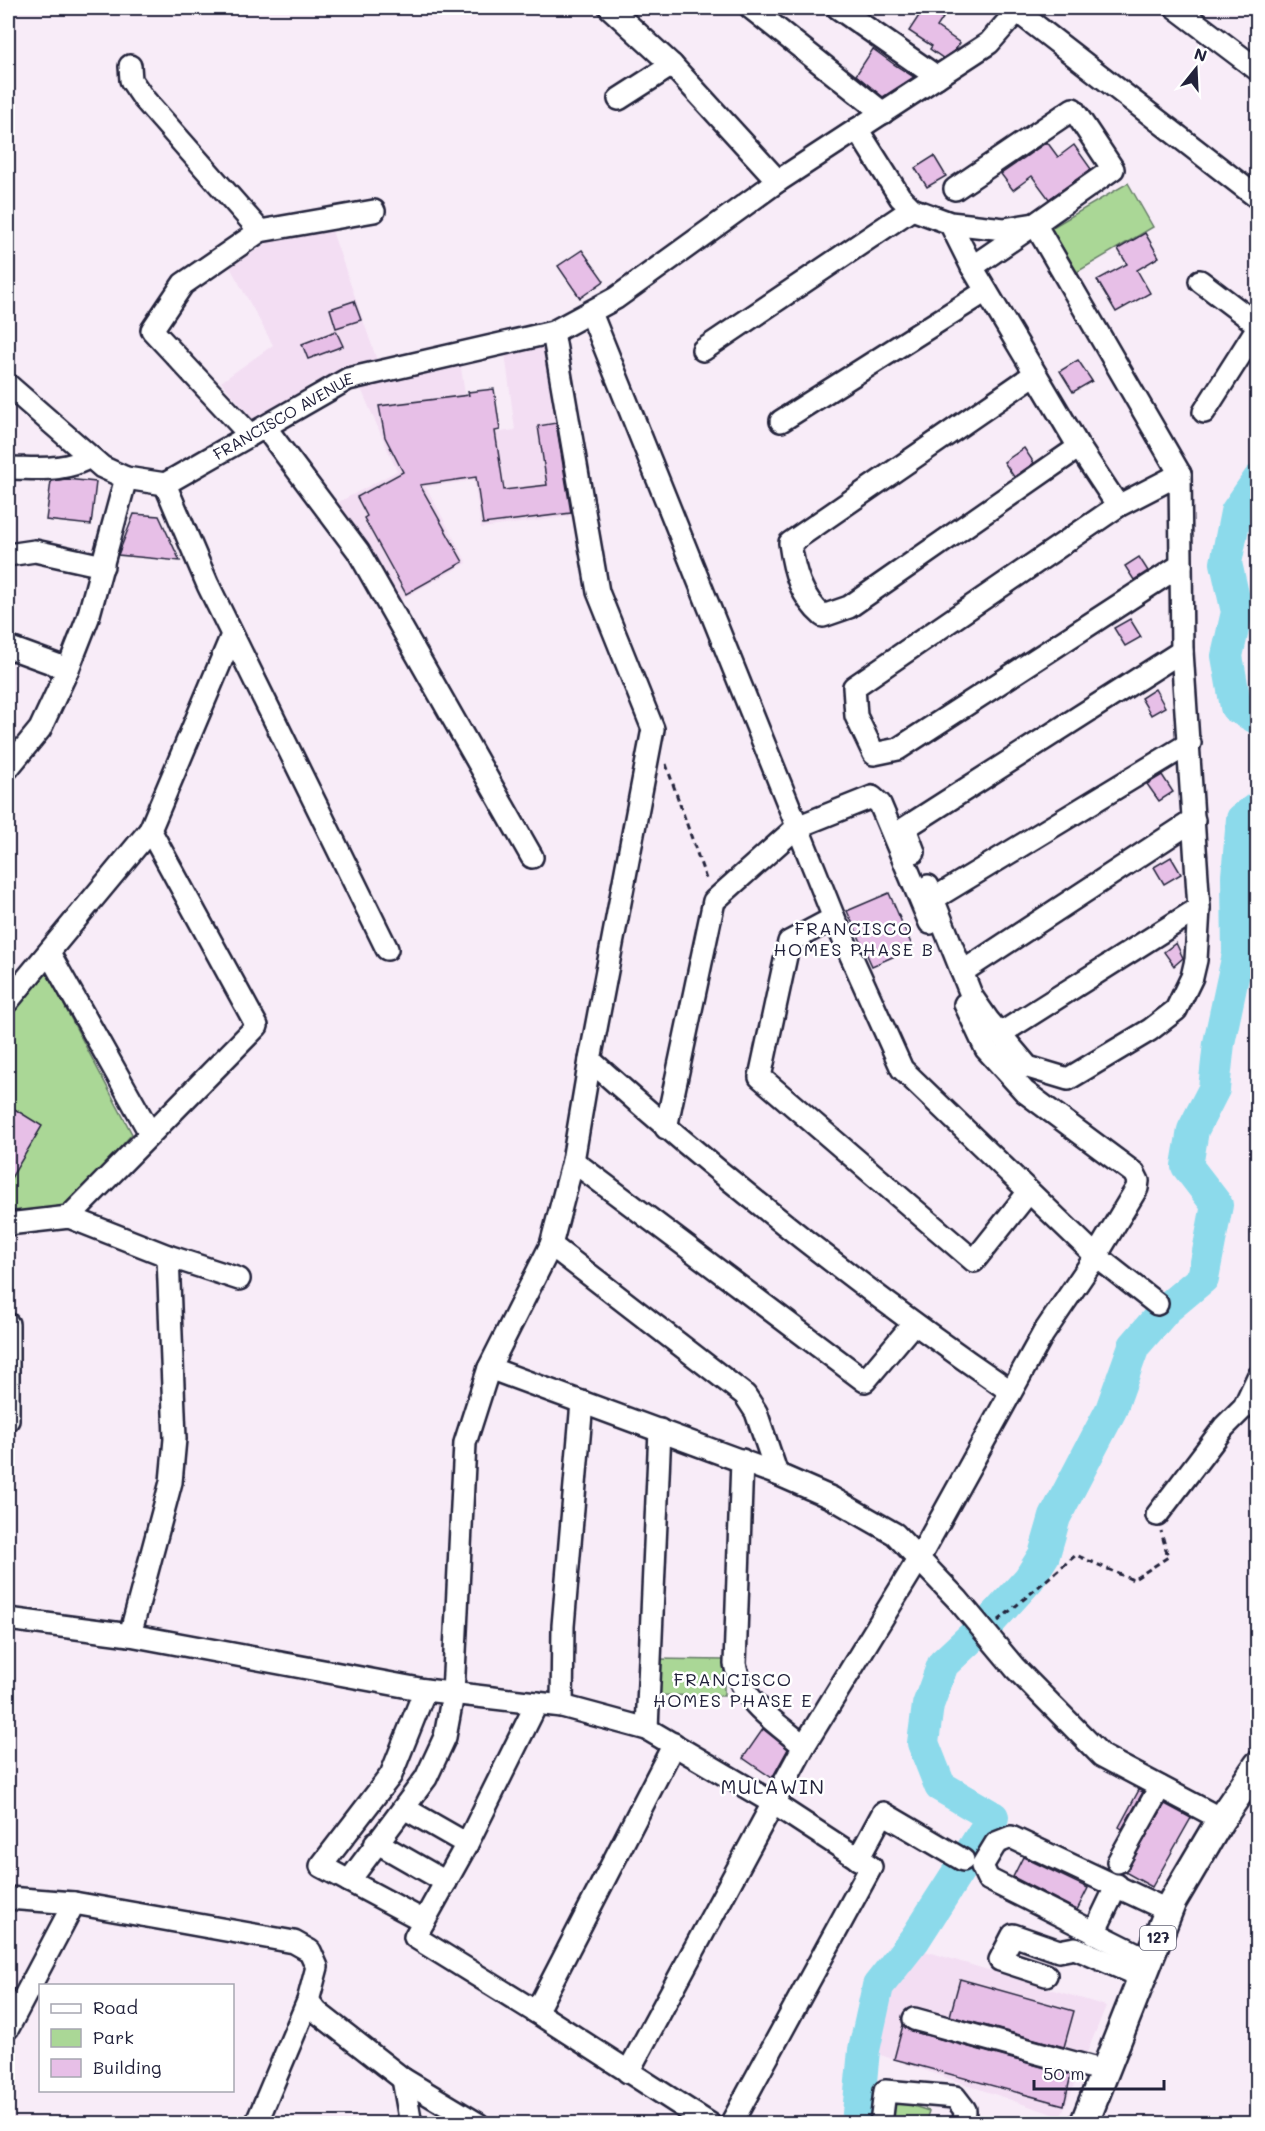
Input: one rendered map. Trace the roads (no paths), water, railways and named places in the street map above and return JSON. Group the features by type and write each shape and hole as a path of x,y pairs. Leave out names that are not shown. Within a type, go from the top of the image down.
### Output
{"main road":[{"name":"127","path":"1084,2124 1169,1911 1221,1818 1257,1766"}],"street":[{"path":"610,8 672,65 778,181"},
{"path":"751,8 883,113"},
{"path":"838,8 937,77"},
{"path":"1176,8 1257,70"},
{"path":"1015,9 1257,198"},
{"name":"FRANCISCO AVENUE","path":"165,484 348,379 553,332 591,313 616,298 778,181 989,44 1015,9"},
{"path":"619,99 672,65"},
{"path":"130,66 131,80 144,99 260,231"},
{"path":"955,189 1073,109 1113,169 972,267"},
{"path":"857,129 900,197 912,209 950,223 1004,229 1035,224"},
{"path":"703,350 912,209"},
{"path":"374,211 260,231 183,284 152,330 257,431 358,551 532,857"},
{"path":"950,223 972,267 1035,374 1118,506"},
{"path":"1035,224 1180,474 1182,651 1190,743 1199,908 1196,960 1192,977 1176,1010 1150,1030 1068,1079 1028,1067 972,997 905,828 1182,651"},
{"path":"1200,281 1257,326 1204,412"},
{"path":"781,421 986,291"},
{"path":"591,313 834,918 902,1069 1028,1193 1096,1256 1157,1304"},
{"path":"349,1881 376,1842 404,1808 437,1758 445,1737 453,1694 465,1443 489,1368 551,1245 573,1161 653,729 598,592 553,332"},
{"path":"1035,374 790,543 793,564 808,603 823,616 849,607 1079,447"},
{"path":"8,385 16,403 102,467 126,478 165,484 232,635 387,949"},
{"path":"10,468 64,468 76,465 89,457"},
{"path":"1180,474 1118,506 854,687 856,716 874,754 898,749 1181,565"},
{"path":"8,768 40,729 68,669 88,618 126,478"},
{"path":"8,555 35,551 103,566"},
{"path":"8,1001 150,830 232,635"},
{"path":"8,646 68,669"},
{"path":"933,899 1190,743"},
{"path":"628,2072 804,1746 918,1560 1043,1334 1096,1256 1137,1188 1138,1181 1134,1173 1025,1092 986,1049 880,804 872,798 797,827 714,901 666,1128"},
{"path":"962,972 1194,820"},
{"path":"69,1217 257,1026 150,830"},
{"path":"1000,1034 1199,908"},
{"path":"834,918 789,942 760,1077 974,1261 1028,1193"},
{"path":"49,953 150,1133"},
{"path":"590,1060 666,1128 913,1324 1010,1391"},
{"path":"573,1161 865,1381 913,1324"},
{"path":"8,1224 69,1217 168,1256 239,1280"},
{"path":"551,1245 745,1395 756,1412 777,1474"},
{"path":"130,1635 171,1482 174,1450 168,1256"},
{"path":"8,1324 8,1420"},
{"path":"489,1368 777,1474 832,1498 895,1534 958,1600 1055,1710 1102,1756 1221,1818"},
{"path":"1157,1515 1224,1427 1251,1412 1257,1377"},
{"path":"562,1706 563,1626 582,1402"},
{"path":"647,1729 660,1430"},
{"path":"742,1460 735,1664 738,1682 748,1699 804,1746"},
{"path":"8,1619 130,1635 425,1690 562,1706 647,1729 773,1803 871,1867 731,2124"},
{"path":"424,1921 321,1866 391,1775 425,1690"},
{"path":"537,1703 467,1844 415,1937 710,2124"},
{"path":"536,2012 674,1744"},
{"path":"1118,1862 1160,1786"},
{"path":"404,1808 467,1844"},
{"path":"858,1858 884,1813 963,1860"},
{"path":"1146,1969 1094,1933 988,1879 982,1866 996,1844 1011,1837 1169,1911"},
{"path":"376,1842 446,1882"},
{"path":"1094,1933 1117,1885"},
{"path":"8,1898 74,1903 294,1942 310,1951 317,1967 308,2001 259,2121"},
{"path":"8,2028 74,1903"},
{"path":"1046,1975 1000,1960 1013,1935 1059,1951 1075,1948 1146,1969"},
{"path":"308,2001 317,2012 403,2079 478,2124"},
{"path":"914,2019 1104,2071"},
{"path":"403,2079 411,2124"},
{"path":"882,2124 885,2091 955,2097 965,2110 964,2124"}],"waterway":[{"path":"1258,480 1236,512 1226,563 1237,612 1227,656 1236,707 1258,719"},
{"path":"989,1623 1029,1579 1044,1555 1055,1517 1111,1410 1134,1346 1166,1309 1203,1278 1217,1205 1187,1166 1193,1130 1214,1089 1219,1043 1238,954 1237,876 1242,819 1258,807"},
{"path":"857,2124 864,2050 878,1986 915,1939 993,1817 940,1786 923,1743 928,1705 943,1664 974,1635"}],"district":[{"name":"FRANCISCO HOMES PHASE B","path":"854,939"},
{"name":"FRANCISCO HOMES PHASE E","path":"733,1690"},
{"name":"MULAWIN","path":"773,1787"}]}
